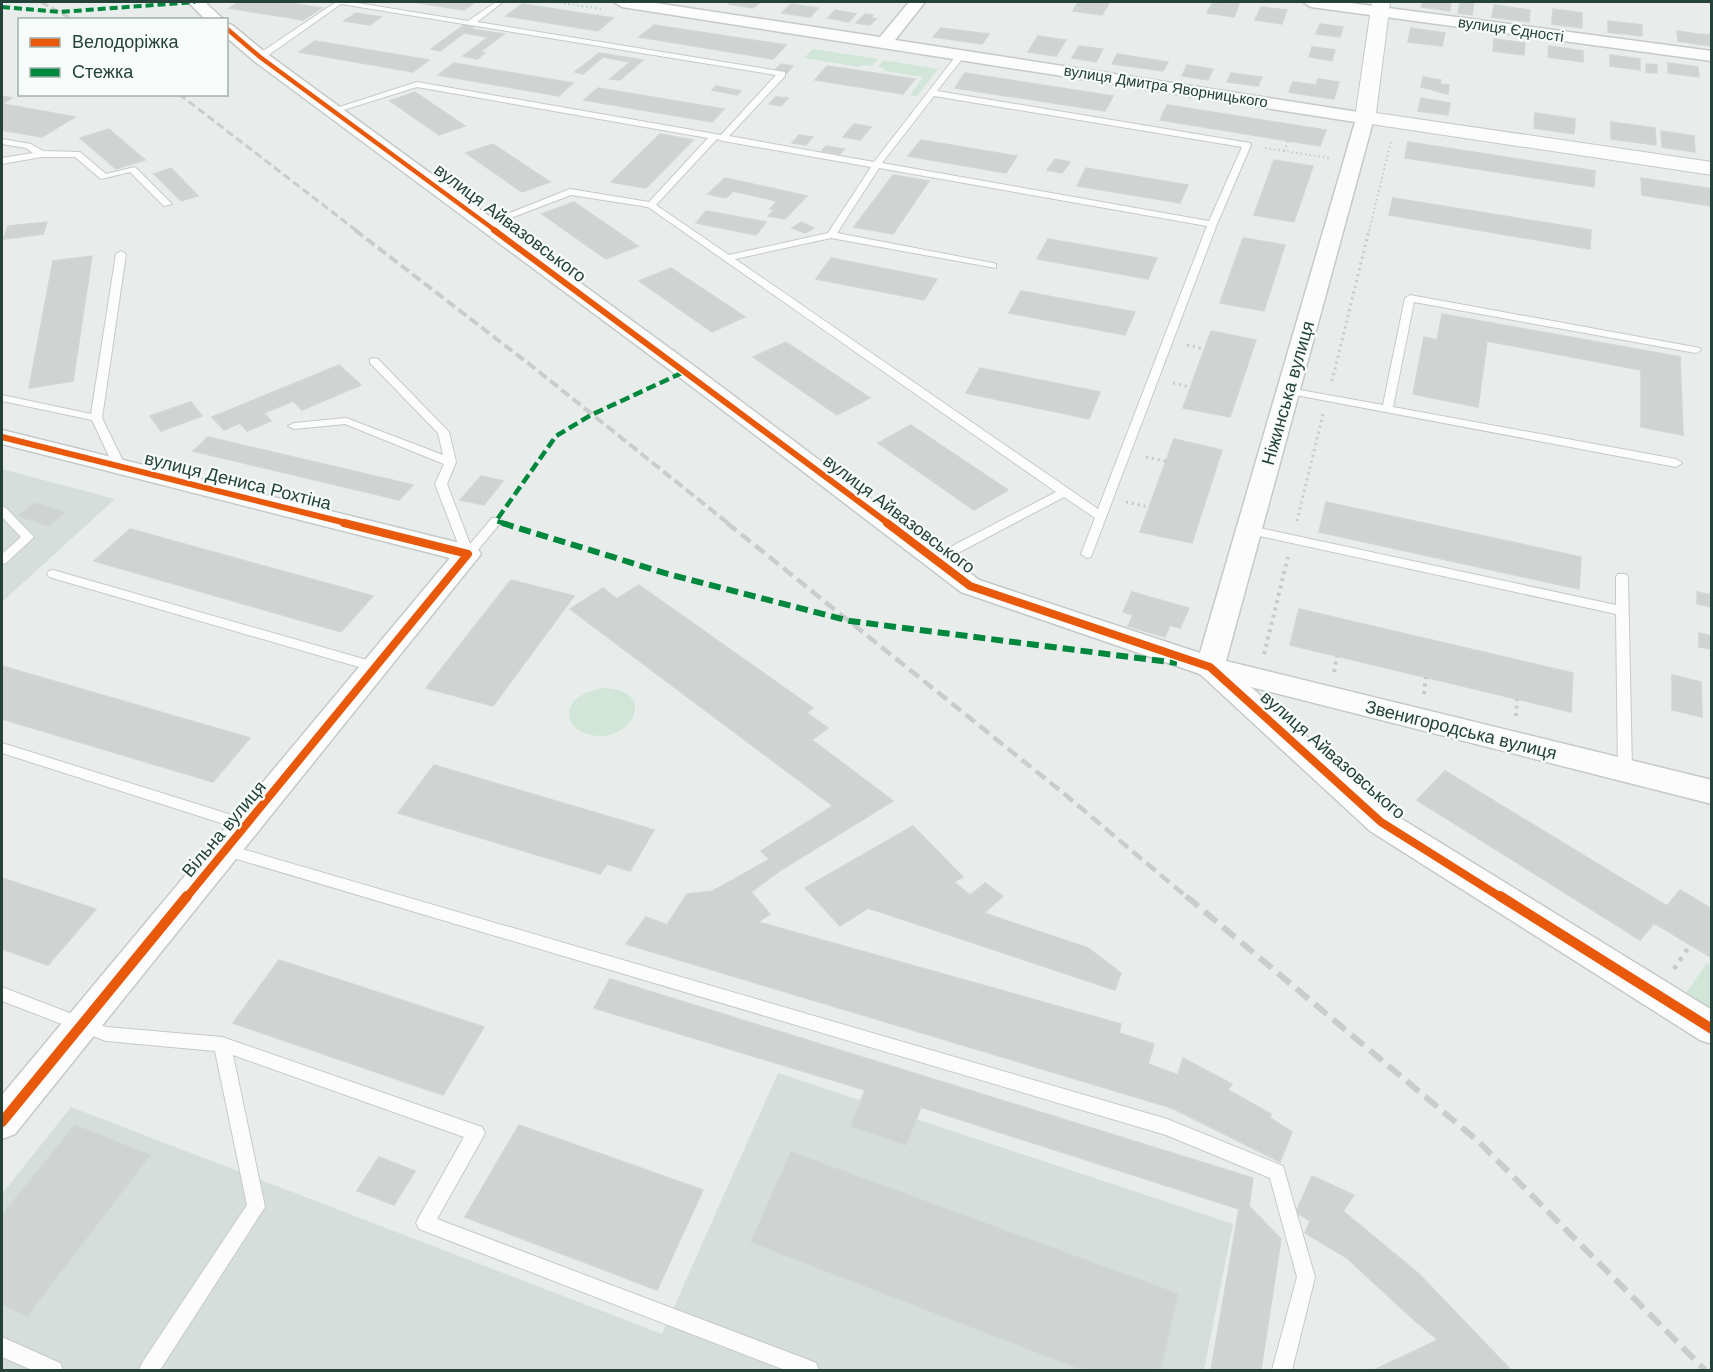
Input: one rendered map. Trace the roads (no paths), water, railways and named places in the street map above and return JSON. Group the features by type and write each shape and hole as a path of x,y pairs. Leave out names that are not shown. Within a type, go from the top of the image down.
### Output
{"street":[{"path":"196,2 214,18"},
{"name":"вулиця Дмитра Яворницького","path":"622,2 1365,118 1712,169"},
{"path":"885,42 917,2"},
{"name":"вулиця Єдності","path":"1311,2 1380,6 1712,56"},
{"path":"1365,118 1380,6"},
{"name":"вулиця Айвазовського","path":"228,30 260,57 970,586 1210,667 1381,822 1712,1029"},
{"name":"Ніжинська вулиця","path":"1210,667 1365,118"},
{"name":"вулиця Дениса Рохтіна","path":"2,437 468,554"},
{"name":"Вільна вулиця","path":"2,1122 468,554"},
{"name":"Звенигородська вулиця","path":"1210,667 1712,792"}],"lane":[{"path":"260,57 340,2 782,74 651,205"},
{"path":"470,23 500,2"},
{"path":"831,235 877,164 962,54"},
{"path":"334,110 417,84 1212,224"},
{"path":"932,93 1247,145 1212,224 1087,554"},
{"path":"2,141 28,146 41,154"},
{"path":"2,161 41,154 77,154 104,177 132,169 167,204"},
{"path":"487,224 570,192 651,205 1101,517"},
{"path":"727,258 831,235 993,266"},
{"path":"120,467 96,418 121,254"},
{"path":"1387,410 1410,298 1696,350"},
{"path":"374,361 443,432 450,462 441,484 468,554 496,521"},
{"path":"1289,391 1676,463"},
{"path":"2,398 96,418"},
{"path":"294,426 346,421 450,462"},
{"path":"935,560 1065,492"},
{"path":"2,512 28,537 2,560"},
{"path":"1250,530 1622,611"},
{"path":"53,574 376,667"},
{"path":"1622,577 1625,771"},
{"path":"2,748 246,825"},
{"path":"225,850 1167,1127 1277,1172 1306,1278 1282,1371"},
{"path":"2,994 106,1034 222,1044 476,1133 425,1223 809,1371"},
{"path":"149,1371 256,1207 222,1044"},
{"path":"2,1347 53,1371"}],"railway":[{"path":"41,2 70,18"},
{"path":"182,96 357,231"},
{"path":"355,230 533,367 729,524"},
{"path":"727,523 1062,792 1188,898"},
{"path":"1186,896 1478,1141 1705,1370"}]}
